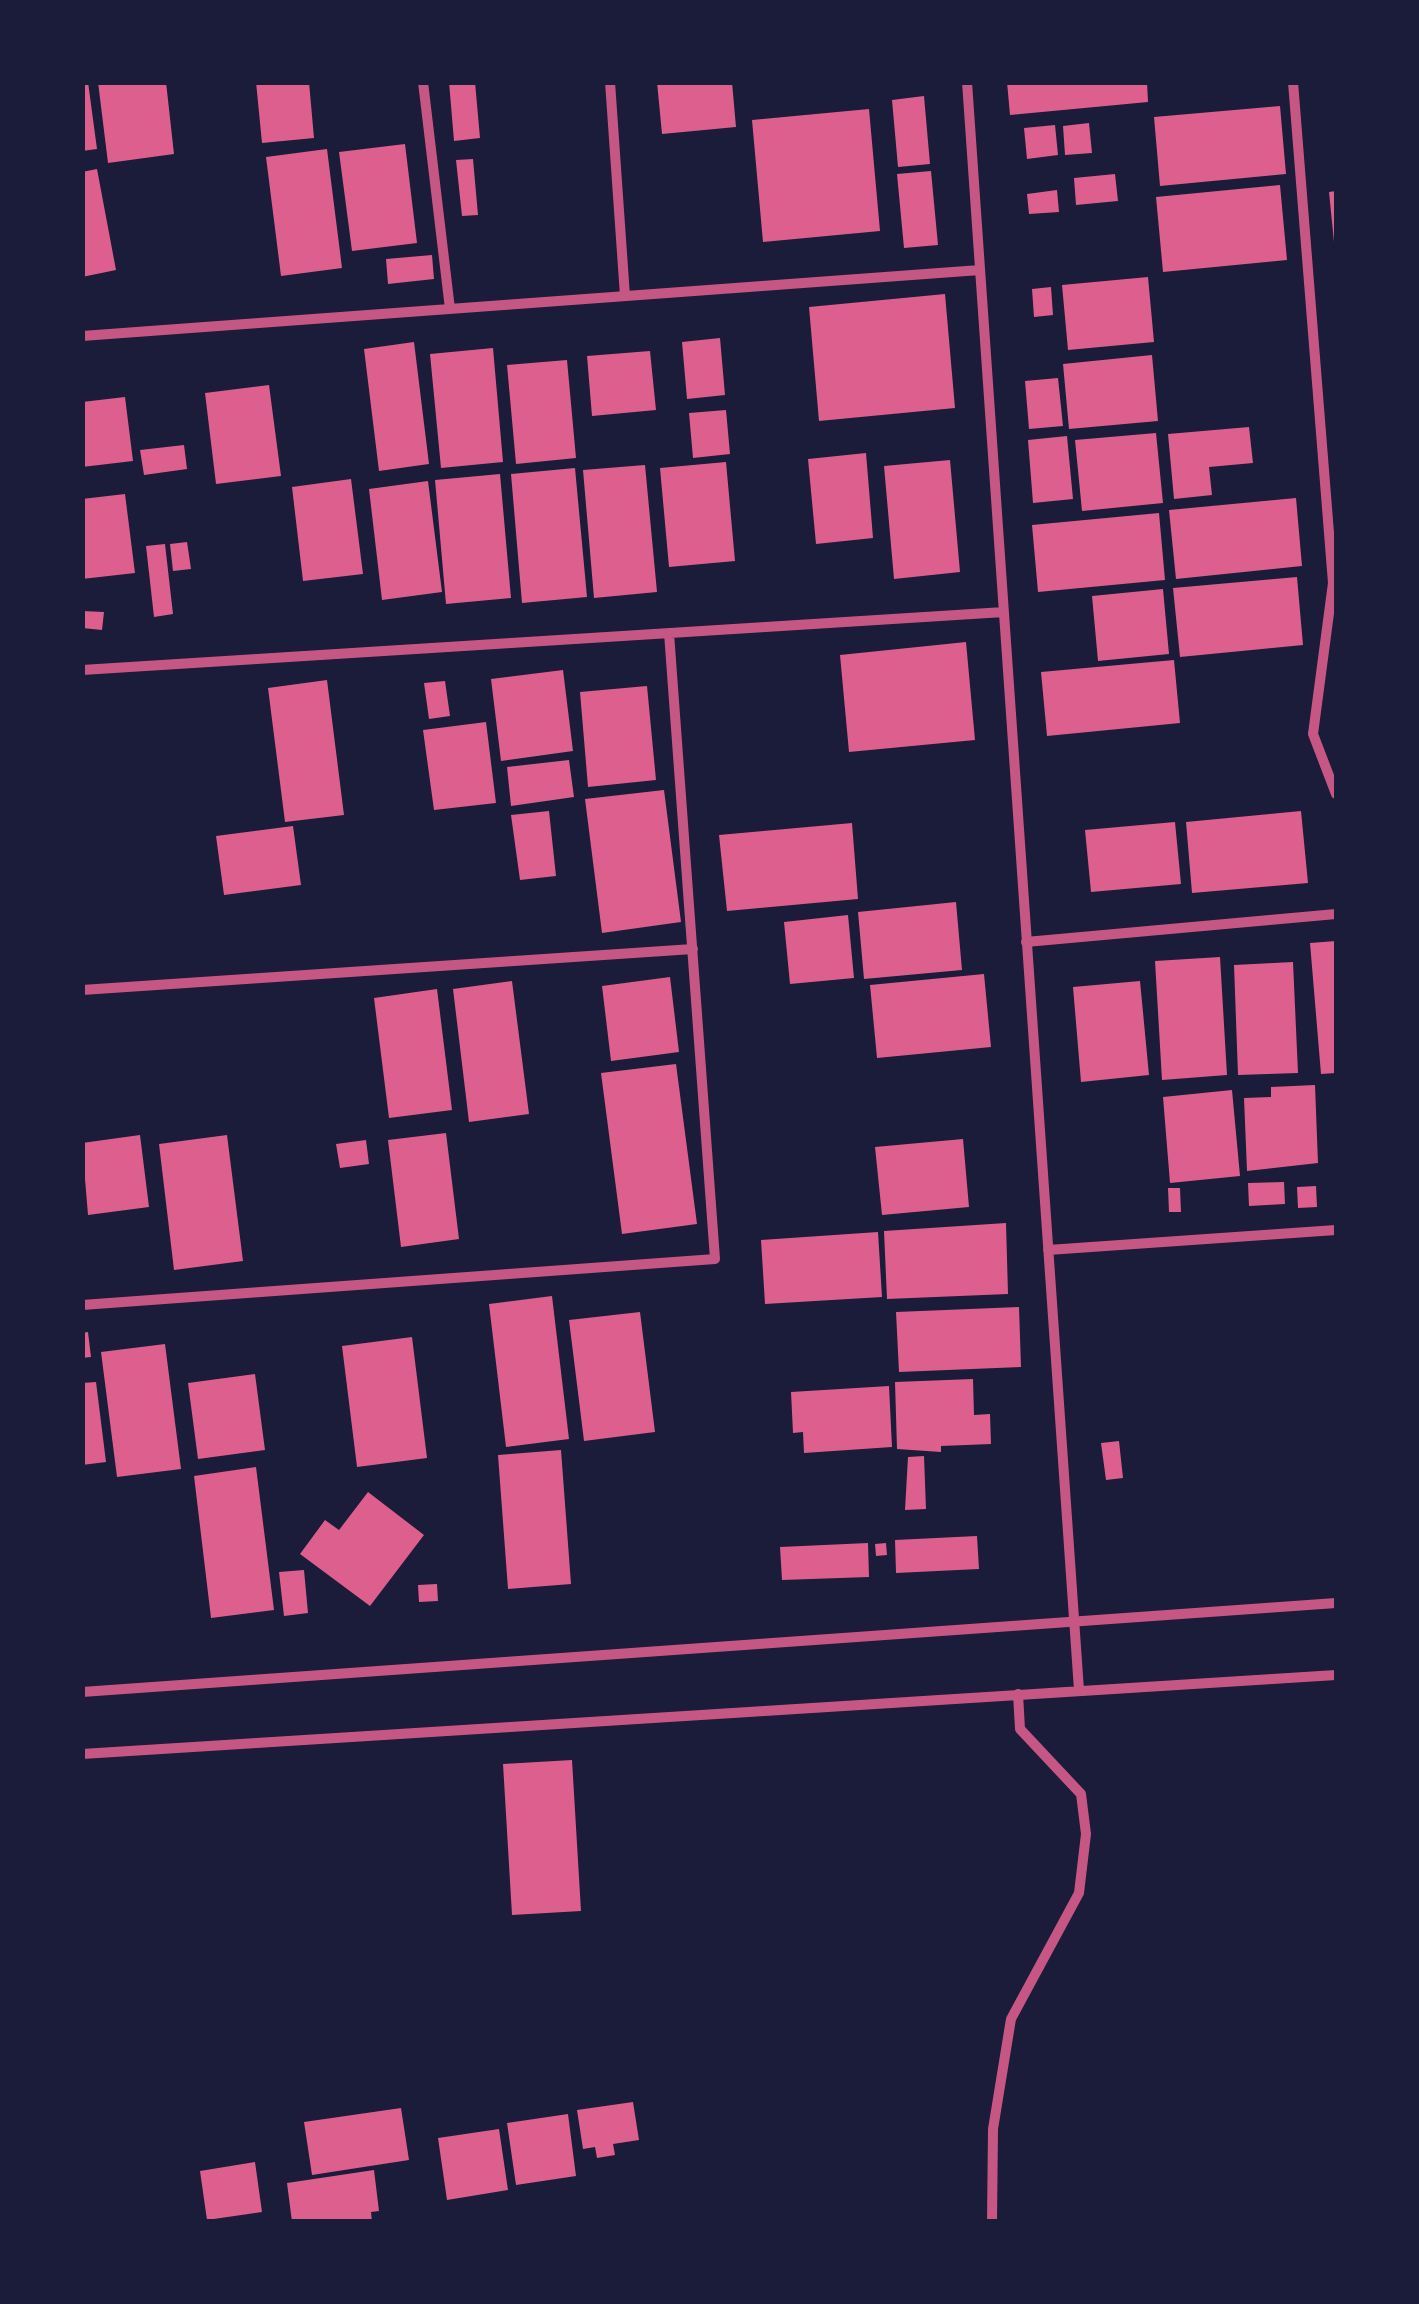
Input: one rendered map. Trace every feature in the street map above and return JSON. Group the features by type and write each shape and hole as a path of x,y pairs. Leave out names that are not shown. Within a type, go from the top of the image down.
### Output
{"street":[{"path":"423,82 450,310"},
{"path":"610,82 625,296"},
{"path":"968,82 1079,1690"},
{"path":"1293,82 1334,583 1313,734 1336,794"},
{"path":"82,336 980,270"},
{"path":"82,670 1004,612"},
{"path":"82,1305 715,1259 669,633"},
{"path":"1026,942 1336,914"},
{"path":"82,990 692,948"},
{"path":"1048,1250 1336,1230"},
{"path":"82,1692 1336,1603"},
{"path":"82,1754 1336,1675"},
{"path":"992,2222 994,2129 1011,2020 1079,1893 1086,1834 1081,1794 1020,1729 1018,1694"}],"building":[{"path":"82,82 88,82 97,149 82,151"},
{"path":"98,82 166,82 174,154 108,163"},
{"path":"256,82 309,82 314,138 262,143"},
{"path":"449,82 475,82 480,138 454,141"},
{"path":"657,82 732,82 736,127 662,134"},
{"path":"1007,82 1147,82 1148,102 1010,115"},
{"path":"924,96 930,164 898,167 892,100"},
{"path":"1280,106 1286,174 1160,186 1154,117"},
{"path":"869,109 880,231 763,242 752,120"},
{"path":"1089,123 1092,153 1065,155 1063,126"},
{"path":"1055,125 1058,155 1027,159 1024,128"},
{"path":"405,144 417,243 352,251 339,152"},
{"path":"327,149 342,268 281,276 266,157"},
{"path":"473,159 478,215 462,216 456,160"},
{"path":"97,169 116,270 82,277 82,172"},
{"path":"931,171 938,245 904,248 897,174"},
{"path":"1115,174 1118,201 1076,205 1074,178"},
{"path":"1280,185 1287,260 1163,272 1156,197"},
{"path":"1057,190 1059,212 1029,214 1027,194"},
{"path":"1336,191 1336,241 1334,242 1329,192"},
{"path":"432,255 434,279 388,284 386,259"},
{"path":"1148,277 1154,342 1068,350 1062,285"},
{"path":"1051,287 1053,315 1034,317 1032,289"},
{"path":"945,294 955,408 819,421 809,307"},
{"path":"720,338 725,395 687,399 682,342"},
{"path":"414,342 429,464 379,471 364,349"},
{"path":"493,348 503,462 441,468 430,354"},
{"path":"650,351 656,410 592,416 587,356"},
{"path":"1152,355 1158,421 1069,429 1063,364"},
{"path":"567,360 576,458 516,464 507,365"},
{"path":"1058,378 1063,426 1029,429 1025,381"},
{"path":"269,385 281,476 216,484 205,393"},
{"path":"125,397 133,461 82,467 82,402"},
{"path":"726,410 730,454 693,458 689,413"},
{"path":"1249,427 1253,463 1209,467 1212,495 1174,499 1168,434"},
{"path":"1156,433 1163,503 1082,511 1075,440"},
{"path":"1067,436 1073,499 1033,503 1028,440"},
{"path":"184,445 187,469 144,475 140,450"},
{"path":"866,453 873,538 816,544 808,459"},
{"path":"950,460 960,572 894,579 884,466"},
{"path":"726,462 735,561 669,567 660,468"},
{"path":"645,465 657,592 594,598 583,470"},
{"path":"575,468 587,597 522,603 511,474"},
{"path":"500,474 511,598 446,604 435,480"},
{"path":"351,479 363,574 303,581 292,487"},
{"path":"428,481 442,592 382,600 369,489"},
{"path":"125,494 135,573 82,579 82,499"},
{"path":"1296,498 1302,566 1176,579 1169,510"},
{"path":"1159,513 1165,580 1038,592 1032,525"},
{"path":"187,542 191,569 173,571 170,544"},
{"path":"165,544 173,614 154,617 146,546"},
{"path":"1297,577 1303,645 1180,657 1173,588"},
{"path":"1163,589 1169,654 1098,661 1092,596"},
{"path":"82,611 104,612 102,630 82,628"},
{"path":"966,642 975,740 849,752 840,655"},
{"path":"1174,660 1180,723 1047,736 1041,672"},
{"path":"563,670 573,751 501,761 491,679"},
{"path":"327,680 344,815 285,822 268,688"},
{"path":"445,681 450,716 429,719 424,683"},
{"path":"647,686 656,780 588,787 580,692"},
{"path":"486,722 496,803 434,810 423,730"},
{"path":"569,760 574,797 511,806 507,767"},
{"path":"664,790 681,922 602,933 585,799"},
{"path":"549,811 556,876 520,880 511,815"},
{"path":"1301,811 1308,883 1192,893 1186,822"},
{"path":"1175,822 1181,884 1091,892 1085,830"},
{"path":"852,823 858,899 727,911 719,835"},
{"path":"293,826 301,885 224,895 216,836"},
{"path":"956,902 962,970 864,979 858,912"},
{"path":"848,915 854,978 790,984 784,922"},
{"path":"1336,941 1336,1073 1321,1074 1310,943"},
{"path":"1220,957 1227,1075 1162,1080 1155,961"},
{"path":"1293,962 1298,1073 1238,1075 1234,965"},
{"path":"984,974 991,1047 877,1058 870,985"},
{"path":"670,977 679,1052 611,1061 602,986"},
{"path":"512,981 529,1114 469,1122 453,989"},
{"path":"1140,981 1149,1075 1081,1082 1073,987"},
{"path":"437,989 452,1110 389,1118 374,998"},
{"path":"676,1064 697,1224 622,1234 601,1073"},
{"path":"1315,1085 1318,1163 1247,1171 1244,1098 1271,1097 1271,1087"},
{"path":"1232,1090 1240,1176 1170,1183 1163,1097"},
{"path":"446,1133 459,1239 401,1247 388,1140"},
{"path":"140,1135 149,1207 88,1215 82,1143"},
{"path":"227,1135 243,1261 174,1270 159,1144"},
{"path":"963,1139 969,1207 882,1215 875,1147"},
{"path":"366,1140 369,1164 340,1168 336,1144"},
{"path":"1284,1182 1285,1204 1249,1206 1248,1183"},
{"path":"1316,1186 1317,1207 1298,1208 1297,1187"},
{"path":"1168,1188 1180,1188 1181,1212 1169,1212"},
{"path":"1006,1223 1008,1294 887,1299 884,1231"},
{"path":"878,1232 882,1297 765,1304 761,1240"},
{"path":"552,1296 569,1439 506,1447 489,1304"},
{"path":"1019,1307 1021,1367 899,1372 896,1312"},
{"path":"640,1312 655,1432 584,1441 569,1320"},
{"path":"88,1332 91,1357 82,1358 82,1333"},
{"path":"412,1337 427,1458 357,1467 342,1346"},
{"path":"165,1344 181,1469 117,1477 101,1352"},
{"path":"255,1374 265,1450 198,1459 188,1383"},
{"path":"973,1379 974,1415 990,1414 991,1444 941,1446 941,1452 897,1449 895,1382"},
{"path":"96,1382 106,1462 82,1465 82,1383"},
{"path":"889,1386 892,1447 804,1453 803,1432 793,1433 791,1392"},
{"path":"1119,1441 1123,1478 1106,1480 1101,1443"},
{"path":"561,1450 571,1584 508,1589 498,1455"},
{"path":"924,1456 926,1509 905,1510 908,1457"},
{"path":"256,1467 274,1610 211,1618 194,1476"},
{"path":"368,1492 424,1535 370,1606 300,1554 325,1520 339,1530"},
{"path":"977,1536 979,1569 896,1573 895,1540"},
{"path":"868,1543 869,1577 782,1580 780,1547"},
{"path":"886,1543 887,1555 876,1556 875,1544"},
{"path":"304,1570 308,1613 284,1616 279,1572"},
{"path":"437,1584 438,1601 419,1602 418,1585"},
{"path":"572,1760 581,1911 512,1915 503,1764"},
{"path":"633,2102 639,2140 613,2144 615,2155 597,2158 595,2147 583,2149 577,2110"},
{"path":"401,2108 409,2160 312,2175 304,2122"},
{"path":"568,2114 576,2176 516,2185 507,2123"},
{"path":"499,2129 508,2190 447,2200 438,2138"},
{"path":"255,2162 262,2212 207,2220 200,2171"},
{"path":"374,2170 379,2211 371,2212 372,2222 292,2222 287,2183"}]}
